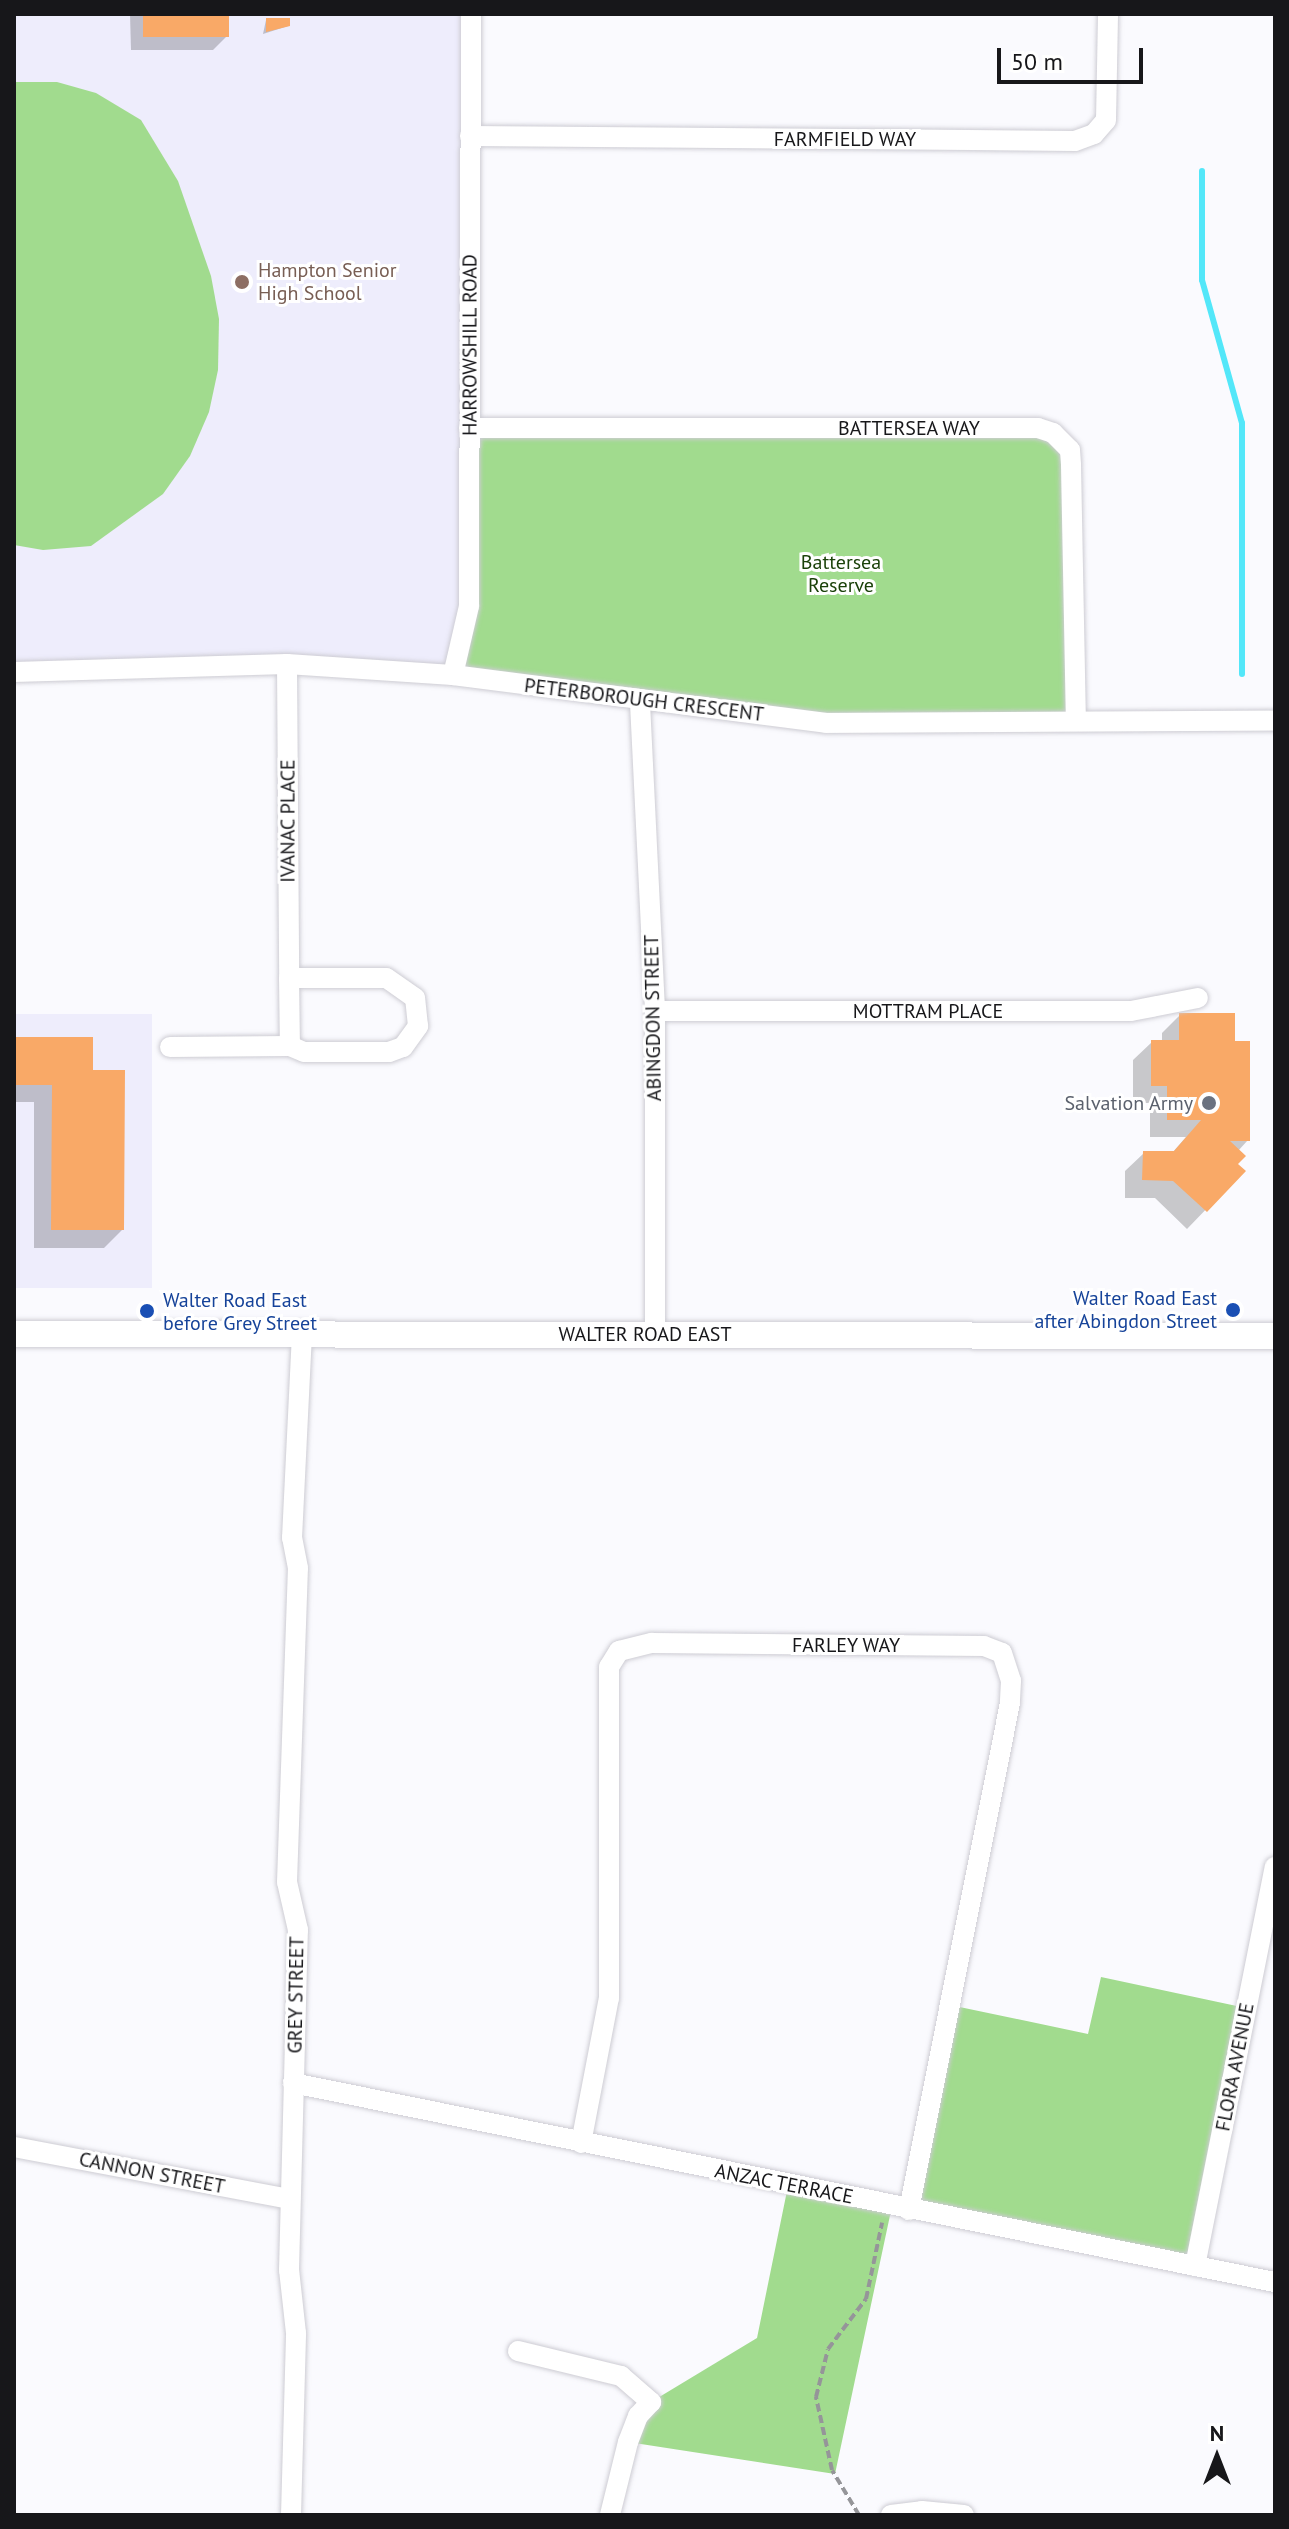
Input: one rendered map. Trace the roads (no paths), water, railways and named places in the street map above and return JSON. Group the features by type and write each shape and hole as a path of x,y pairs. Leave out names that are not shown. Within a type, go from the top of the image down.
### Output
{"main road":[{"name":"WALTER ROAD EAST","path":"14,1334 1275,1336"}],"street":[{"name":"HARROWSHILL ROAD","path":"453,675 469,606 471,14"},
{"name":"FARMFIELD WAY","path":"470,136 1075,141 1094,134 1106,120 1108,14"},
{"name":"BATTERSEA WAY","path":"469,428 1038,428 1053,433 1070,450 1076,721"},
{"name":"PETERBOROUGH CRESCENT","path":"14,672 287,664 453,675 640,703 826,723 1275,721"},
{"name":"IVANAC PLACE","path":"287,664 290,1046"},
{"name":"ABINGDON STREET","path":"640,703 655,1011 655,1334"},
{"path":"170,1047 290,1046 304,1052 389,1052 411,1038 420,1011 406,990 386,978 289,978"},
{"name":"MOTTRAM PLACE","path":"655,1011 1131,1011 1198,998"},
{"name":"GREY STREET","path":"291,2515 296,2333 289,2295 290,2199 298,1930 287,1882 298,1568 292,1538 302,1334"},
{"name":"FARLEY WAY","path":"581,2143 609,1998 609,1667 619,1651 652,1643 984,1646 1002,1653 1011,1681 1010,1703 909,2210"},
{"name":"FLORA AVENUE","path":"1195,2266 1275,1867"},
{"name":"ANZAC TERRACE","path":"293,2083 1275,2282"},
{"name":"CANNON STREET","path":"14,2147 290,2199"},
{"path":"518,2351 621,2376 651,2402 638,2416 628,2442 610,2515"},
{"path":"891,2515 922,2511 964,2515"}],"waterway":[{"path":"1202,171 1202,280 1242,423 1242,674"}],"place":[{"name":"Hampton Senior High School","path":"242,282"},
{"name":"Salvation Army","path":"1209,1103"},
{"name":"Walter Road East after Abingdon Street","path":"1233,1310"},
{"name":"Walter Road East before Grey Street","path":"147,1311"}],"park label":[{"name":"Battersea Reserve","path":"841,574"}]}
